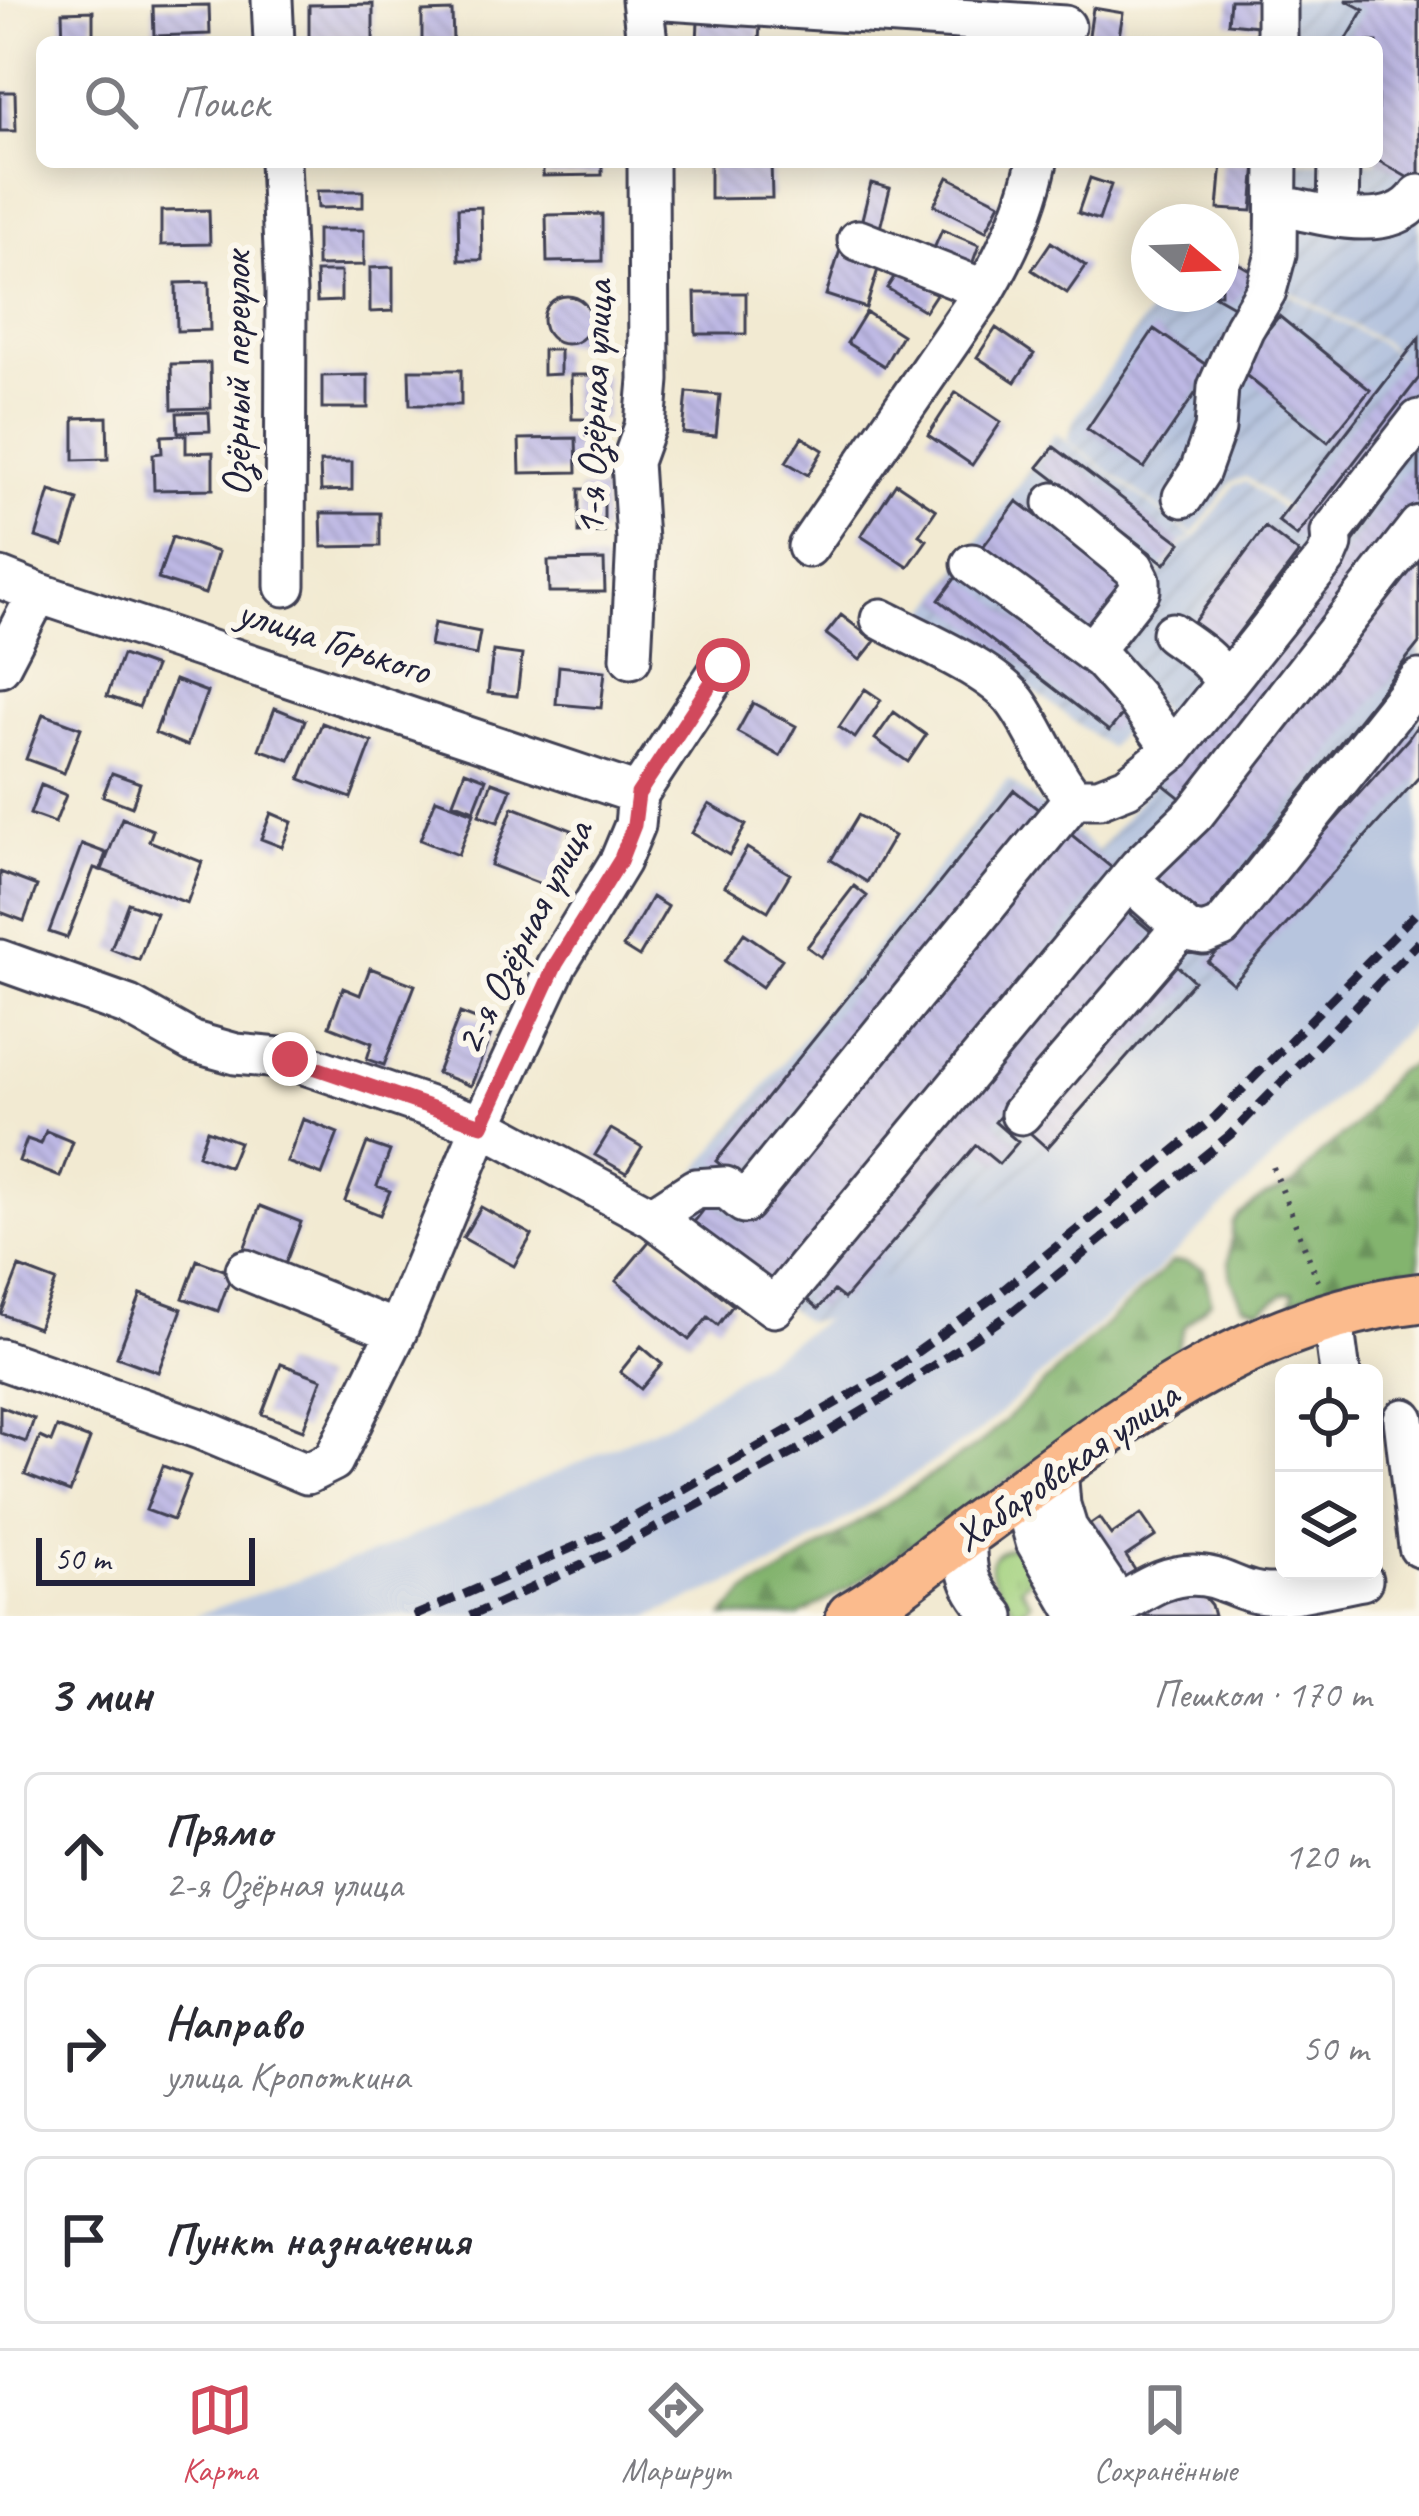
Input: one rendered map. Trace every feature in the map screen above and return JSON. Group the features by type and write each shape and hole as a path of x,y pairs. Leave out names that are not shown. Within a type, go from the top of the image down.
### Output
{"main road":[{"name":"Хабаровская улица","path":"851,1616 1142,1408 1224,1358 1332,1314 1419,1298"}],"street":[{"path":"272,0 274,36"},
{"path":"642,0 646,36"},
{"path":"666,0 1065,23"},
{"path":"1277,0 1277,36"},
{"name":"Озёрный переулок","path":"280,168 286,292 285,586"},
{"name":"1-я Озёрная улица","path":"631,658 637,540 632,462 645,426 649,380 648,168"},
{"path":"808,548 986,290 1029,200 1035,168"},
{"path":"1183,497 1200,471 1215,429 1218,386 1266,291 1276,254 1277,168"},
{"path":"1337,217 1339,168"},
{"path":"1278,206 1376,219 1413,206 1419,195"},
{"path":"858,240 986,290"},
{"path":"880,619 974,668 1012,696 1074,798 1099,798 1127,787 1173,750 1327,558 1331,533 1419,420"},
{"path":"1054,503 1134,568 1140,580 1140,590 1091,652"},
{"path":"0,960 129,1006 193,1042 236,1054 290,1059 482,1125 652,1217 774,1307 1129,880 1195,814 1419,526"},
{"path":"972,564 1091,652 1135,697 1173,750"},
{"name":"улица Горького","path":"0,578 638,794"},
{"path":"0,666 38,593"},
{"path":"1172,633 1221,673 1225,686"},
{"name":"2-я Озёрная улица","path":"0,1359 200,1429 307,1474 333,1461 397,1331 482,1125 556,964 620,861 634,825 638,794 723,665"},
{"path":"1129,880 1187,931 1204,934 1222,927 1419,680"},
{"path":"652,1217 694,1189 725,1187 744,1203 1074,798"},
{"path":"1021,1114 1182,927"},
{"path":"246,1270 397,1331"},
{"path":"1332,1314 1339,1364"},
{"path":"1405,1419 1419,1547"},
{"path":"1040,1480 1060,1505 1067,1528 1111,1611 1162,1580 1189,1573 1269,1594 1362,1589"},
{"path":"1040,1480 1036,1542 1079,1616"},
{"path":"966,1533 967,1575 987,1607"},
{"path":"908,1579 944,1585 987,1607"}],"path":[{"path":"1273,1167 1332,1314"}],"shaded area":[{"path":"1285,0 1419,0 1419,777 1217,1003 1043,1162 824,1320 805,1322 686,1226 689,1181 1008,779 1098,851 1183,746 1324,545 1302,529 1322,546 1179,735 1107,644 1182,545 1195,538 1235,485 1246,482 1284,511 1287,508 1246,477 1232,482 1193,534 1067,440 1076,416 1149,312 1239,312 1239,282 1252,274 1402,360 1383,342 1287,288 1299,168 1383,168 1383,36 1285,36"},
{"path":"1055,433 1193,537 1181,543 1105,644 1148,699 1109,748 928,611"},
{"path":"1419,777 1419,1017 1162,1266 979,1432 782,1561 650,1616 193,1616 377,1552 672,1421 824,1320 1043,1162 1233,984"}],"green space":[{"path":"1419,1061 1419,1270 1353,1278 1291,1302 1294,1292 1284,1293 1260,1310 1243,1305 1231,1279 1233,1223 1265,1196 1293,1185 1353,1127 1395,1072"},
{"path":"1172,1262 1204,1269 1211,1301 1184,1327 1175,1354 1150,1384 848,1588 798,1616 724,1616 745,1593 982,1442"},
{"path":"1022,1549 1042,1571 1020,1587 1031,1603 1022,1610 1026,1616 1020,1616 1006,1598 991,1568 999,1552"}],"building":[{"path":"1230,0 1261,0 1258,26 1228,23"},
{"path":"1345,0 1419,0 1419,184 1383,163 1383,36 1349,36 1364,10"},
{"path":"373,4 373,36 309,36 309,5"},
{"path":"209,5 210,34 154,36 153,6"},
{"path":"1093,8 1123,13 1119,36 1089,36"},
{"path":"93,11 93,36 63,36 62,12"},
{"path":"452,11 453,36 422,36 422,12"},
{"path":"698,22 760,24 759,36 697,36"},
{"path":"0,92 15,92 16,131 0,131"},
{"path":"543,168 602,168 602,175 543,176"},
{"path":"710,168 771,168 772,198 710,199"},
{"path":"1221,168 1256,168 1252,211 1239,210 1239,204 1218,204"},
{"path":"948,177 1000,203 986,231 934,205"},
{"path":"1090,178 1111,185 1099,220 1078,213"},
{"path":"871,183 890,188 879,232 860,227"},
{"path":"317,191 363,191 363,207 318,208"},
{"path":"481,207 482,260 459,260 458,208"},
{"path":"209,210 210,244 161,245 161,211"},
{"path":"602,214 602,261 547,262 546,215"},
{"path":"317,230 364,230 364,265 317,266"},
{"path":"942,230 979,245 971,267 933,251"},
{"path":"1051,242 1086,266 1067,293 1032,270"},
{"path":"840,250 880,263 866,308 826,295"},
{"path":"1239,264 1253,272 1239,296"},
{"path":"393,267 393,311 370,312 370,268"},
{"path":"900,268 938,291 925,311 887,288"},
{"path":"316,272 341,272 341,301 317,302"},
{"path":"209,282 210,330 177,331 176,283"},
{"path":"695,293 746,293 746,334 696,334"},
{"path":"567,296 584,303 591,320 584,337 567,344 550,337 543,320 550,303"},
{"path":"866,312 902,335 884,366 847,343"},
{"path":"1279,316 1370,390 1328,442 1237,368"},
{"path":"996,328 1034,354 1015,382 977,357"},
{"path":"1154,329 1212,369 1144,468 1087,429"},
{"path":"1419,338 1419,378 1297,536 1278,521"},
{"path":"543,350 560,350 560,374 543,375"},
{"path":"210,363 211,408 172,409 171,364"},
{"path":"409,370 461,370 461,405 410,405"},
{"path":"368,375 368,408 322,408 322,376"},
{"path":"571,375 605,375 605,419 572,419"},
{"path":"687,392 720,395 716,436 683,433"},
{"path":"956,392 1001,422 972,465 928,435"},
{"path":"209,412 210,431 178,432 177,413"},
{"path":"107,417 108,459 74,460 74,418"},
{"path":"186,435 186,453 213,452 213,489 154,490 153,454 162,453 161,436"},
{"path":"802,437 823,450 808,475 786,462"},
{"path":"576,438 577,472 520,473 519,439"},
{"path":"1054,447 1181,543 1165,564 1038,467"},
{"path":"1419,451 1419,504 1184,801 1159,781 1336,565"},
{"path":"320,462 352,462 352,490 321,491"},
{"path":"896,483 936,510 919,535 927,540 908,567 861,536"},
{"path":"579,489 604,489 604,532 579,533"},
{"path":"50,491 78,500 64,546 36,537"},
{"path":"1017,501 1134,589 1099,636 982,548"},
{"path":"321,513 380,513 380,546 322,547"},
{"path":"1265,527 1299,553 1224,652 1190,627"},
{"path":"172,537 218,552 205,594 158,579"},
{"path":"1419,549 1419,643 1203,916 1157,880"},
{"path":"604,560 605,592 549,592 548,561"},
{"path":"959,573 1130,705 1109,731 939,600"},
{"path":"841,615 875,641 860,660 826,634"},
{"path":"434,623 480,632 476,655 430,646"},
{"path":"493,651 522,655 517,696 488,693"},
{"path":"122,655 155,667 139,707 107,696"},
{"path":"559,666 605,671 601,708 556,704"},
{"path":"175,680 207,692 187,746 155,733"},
{"path":"865,689 881,700 855,738 839,727"},
{"path":"753,703 796,726 780,756 737,732"},
{"path":"275,708 305,720 290,760 259,749"},
{"path":"894,712 926,735 908,762 875,739"},
{"path":"43,714 81,728 64,773 26,759"},
{"path":"322,723 372,742 351,798 300,779"},
{"path":"1419,723 1419,777 1233,984 1208,962"},
{"path":"465,771 486,779 474,810 453,802"},
{"path":"112,773 140,783 132,807 103,796"},
{"path":"492,782 511,789 498,822 479,815"},
{"path":"41,785 66,795 55,823 30,814"},
{"path":"1014,790 1039,810 741,1182 716,1161"},
{"path":"436,799 474,813 458,855 420,840"},
{"path":"709,804 746,825 729,855 692,833"},
{"path":"513,807 572,830 551,888 491,865"},
{"path":"271,813 292,822 282,847 261,839"},
{"path":"858,815 894,836 867,882 831,860"},
{"path":"122,818 153,830 149,841 202,862 187,903 102,870"},
{"path":"1062,827 1112,868 775,1287 694,1222 712,1199 742,1224"},
{"path":"82,844 106,853 100,870 94,868 67,938 49,932"},
{"path":"747,848 790,874 768,911 725,886"},
{"path":"0,872 37,886 24,921 0,912"},
{"path":"854,886 867,896 821,957 807,947"},
{"path":"652,897 668,907 639,957 623,947"},
{"path":"128,903 156,913 139,960 111,949"},
{"path":"1128,912 1154,934 995,1122 1018,1142 999,1164 976,1145 844,1299 834,1291 818,1309 803,1296"},
{"path":"744,933 782,959 762,987 725,961"},
{"path":"1173,962 1194,981 1047,1148 1027,1130"},
{"path":"370,968 415,985 384,1065 367,1059 372,1043 329,1026 343,988 360,995"},
{"path":"460,1013 494,1026 471,1086 437,1073"},
{"path":"303,1119 338,1133 322,1175 287,1162"},
{"path":"611,1129 642,1147 626,1173 595,1155"},
{"path":"207,1130 239,1142 229,1167 198,1155"},
{"path":"46,1131 73,1142 60,1177 19,1161 27,1139 41,1144"},
{"path":"367,1143 390,1151 377,1186 390,1191 380,1215 345,1201"},
{"path":"260,1206 301,1222 284,1267 243,1252"},
{"path":"481,1207 532,1235 514,1266 463,1238"},
{"path":"651,1239 733,1305 718,1325 708,1317 689,1340 616,1281"},
{"path":"197,1260 232,1273 218,1311 183,1298"},
{"path":"19,1267 56,1281 38,1328 1,1314"},
{"path":"141,1294 182,1309 158,1372 117,1357"},
{"path":"641,1346 662,1364 641,1389 620,1372"},
{"path":"281,1364 322,1379 303,1430 262,1414"},
{"path":"0,1406 34,1419 26,1442 0,1433"},
{"path":"57,1427 90,1439 70,1492 25,1475 40,1437 51,1442"},
{"path":"163,1466 190,1476 173,1520 146,1510"},
{"path":"1141,1514 1156,1536 1126,1556 1137,1573 1088,1607 1050,1552 1099,1518 1111,1535"},
{"path":"1154,1593 1201,1593 1214,1616 1142,1616"}],"railway":[{"path":"414,1616 604,1534 882,1377 997,1295 1215,1117 1419,910"},
{"path":"470,1616 615,1550 800,1449 1008,1315 1230,1135 1419,942"}],"route":[{"path":"290,1059 482,1125 556,964 620,861 634,825 638,794 723,665"}]}
